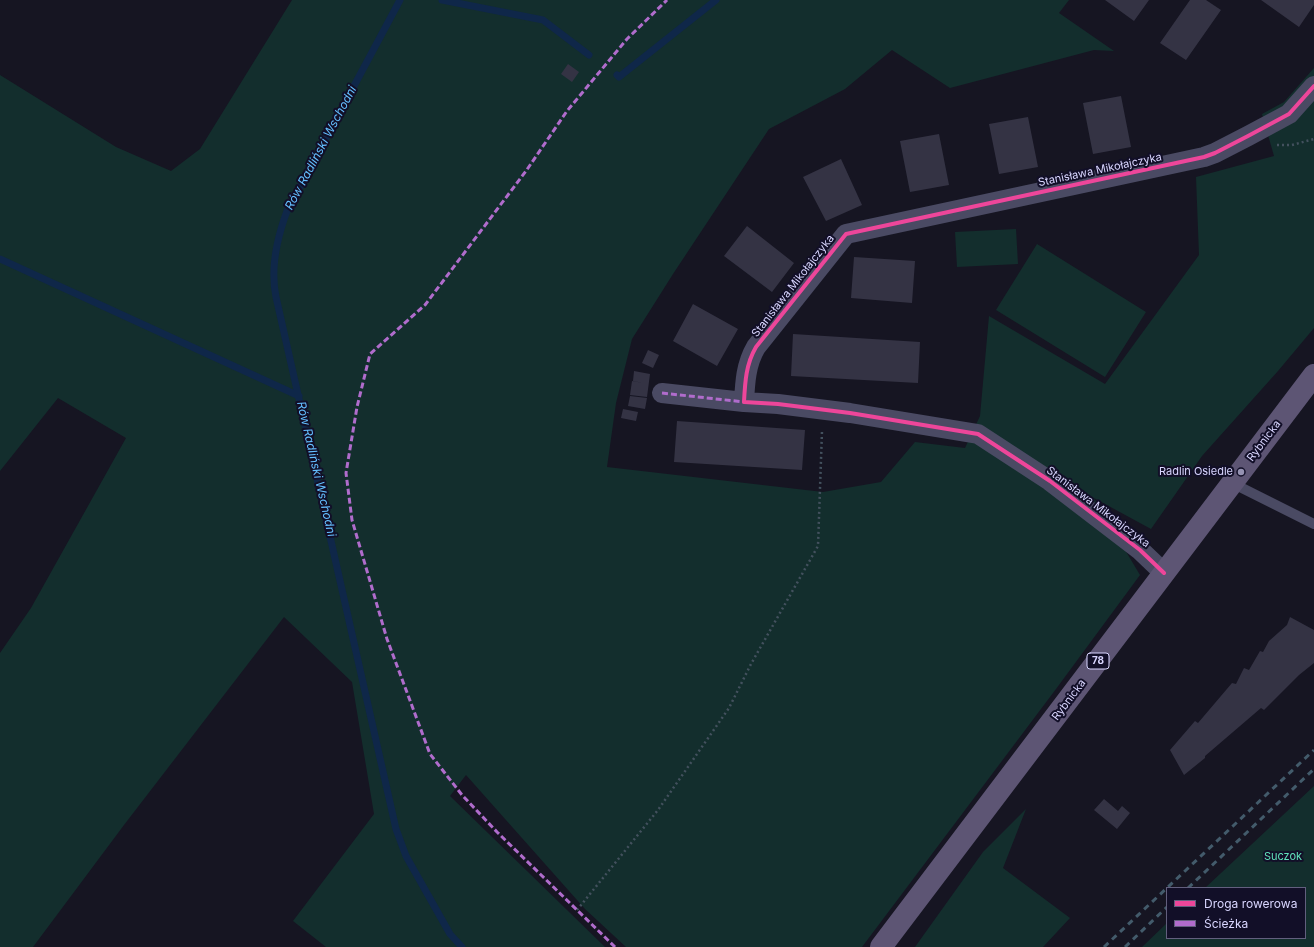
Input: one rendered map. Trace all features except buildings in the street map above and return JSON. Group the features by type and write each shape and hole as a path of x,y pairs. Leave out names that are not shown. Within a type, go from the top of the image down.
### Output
{"main road":[{"name":"Rybnicka","path":"881,947 1314,375"}],"street":[{"name":"Stanisława Mikołajczyka","path":"1164,573 1140,550 1050,481 978,434 823,410 778,404 744,402 748,365 756,347 846,234 1188,161 1215,153 1289,114 1314,86"},
{"path":"662,393 744,402"}],"lane":[{"path":"1232,484 1314,524"}],"path":[{"path":"577,910 658,810 728,708 751,664 818,546 823,410"}],"green space":[{"path":"292,0 1069,0 1059,13 1114,51 1094,50 950,88 892,50 845,89 769,129 632,339 616,403 607,467 823,492 881,482 915,442 965,448 980,416 989,316 1105,384 1199,255 1196,177 1274,156 1262,114 1284,102 1314,68 1314,328 1278,371 1202,456 1151,529 1094,498 1140,575 862,947 626,947 585,909 466,775 450,796 605,947 326,947 293,921 374,814 352,682 284,617 124,825 33,947 0,947 0,653 31,608 126,438 58,398 0,471 0,75 116,147 171,171 200,149"},
{"path":"1016,229 1018,264 957,267 955,232"},
{"path":"1037,244 1146,312 1105,377 996,310"},
{"name":"Suczok","path":"1314,786 1314,947 1142,947 1166,924 1166,939 1306,939 1306,887 1206,887"},
{"path":"1026,809 1003,868 1070,918 1043,947 915,947 983,852"}],"waterway":[{"name":"Rów Radliński Wschodni","path":"400,0 287,211 280,232 274,264 274,286 396,829 406,856 450,934 462,947"},
{"name":"Rów Radliński Wschodni","path":"442,0 543,20 589,55"},
{"name":"Rów Radliński Wschodni","path":"617,75 619,77 716,0"},
{"path":"0,259 299,396"}],"railway":[{"path":"1168,887 1314,750"},
{"path":"1189,887 1314,769"},
{"path":"1104,947 1166,889"},
{"path":"1125,947 1166,908"}],"marked path":[{"path":"615,947 497,832 462,795 430,754 387,639 352,520 346,473 357,407 370,354 425,305 526,171 567,111 627,39 667,0"},
{"path":"662,393 744,402"}],"cycle path":[{"path":"1164,573 1140,550 1050,481 978,434 850,413 778,404 744,402 750,360 756,347 846,234 1204,157 1215,153 1289,114 1314,86"}],"place":[{"name":"Radlin Osiedle","path":"1241,472"}]}
